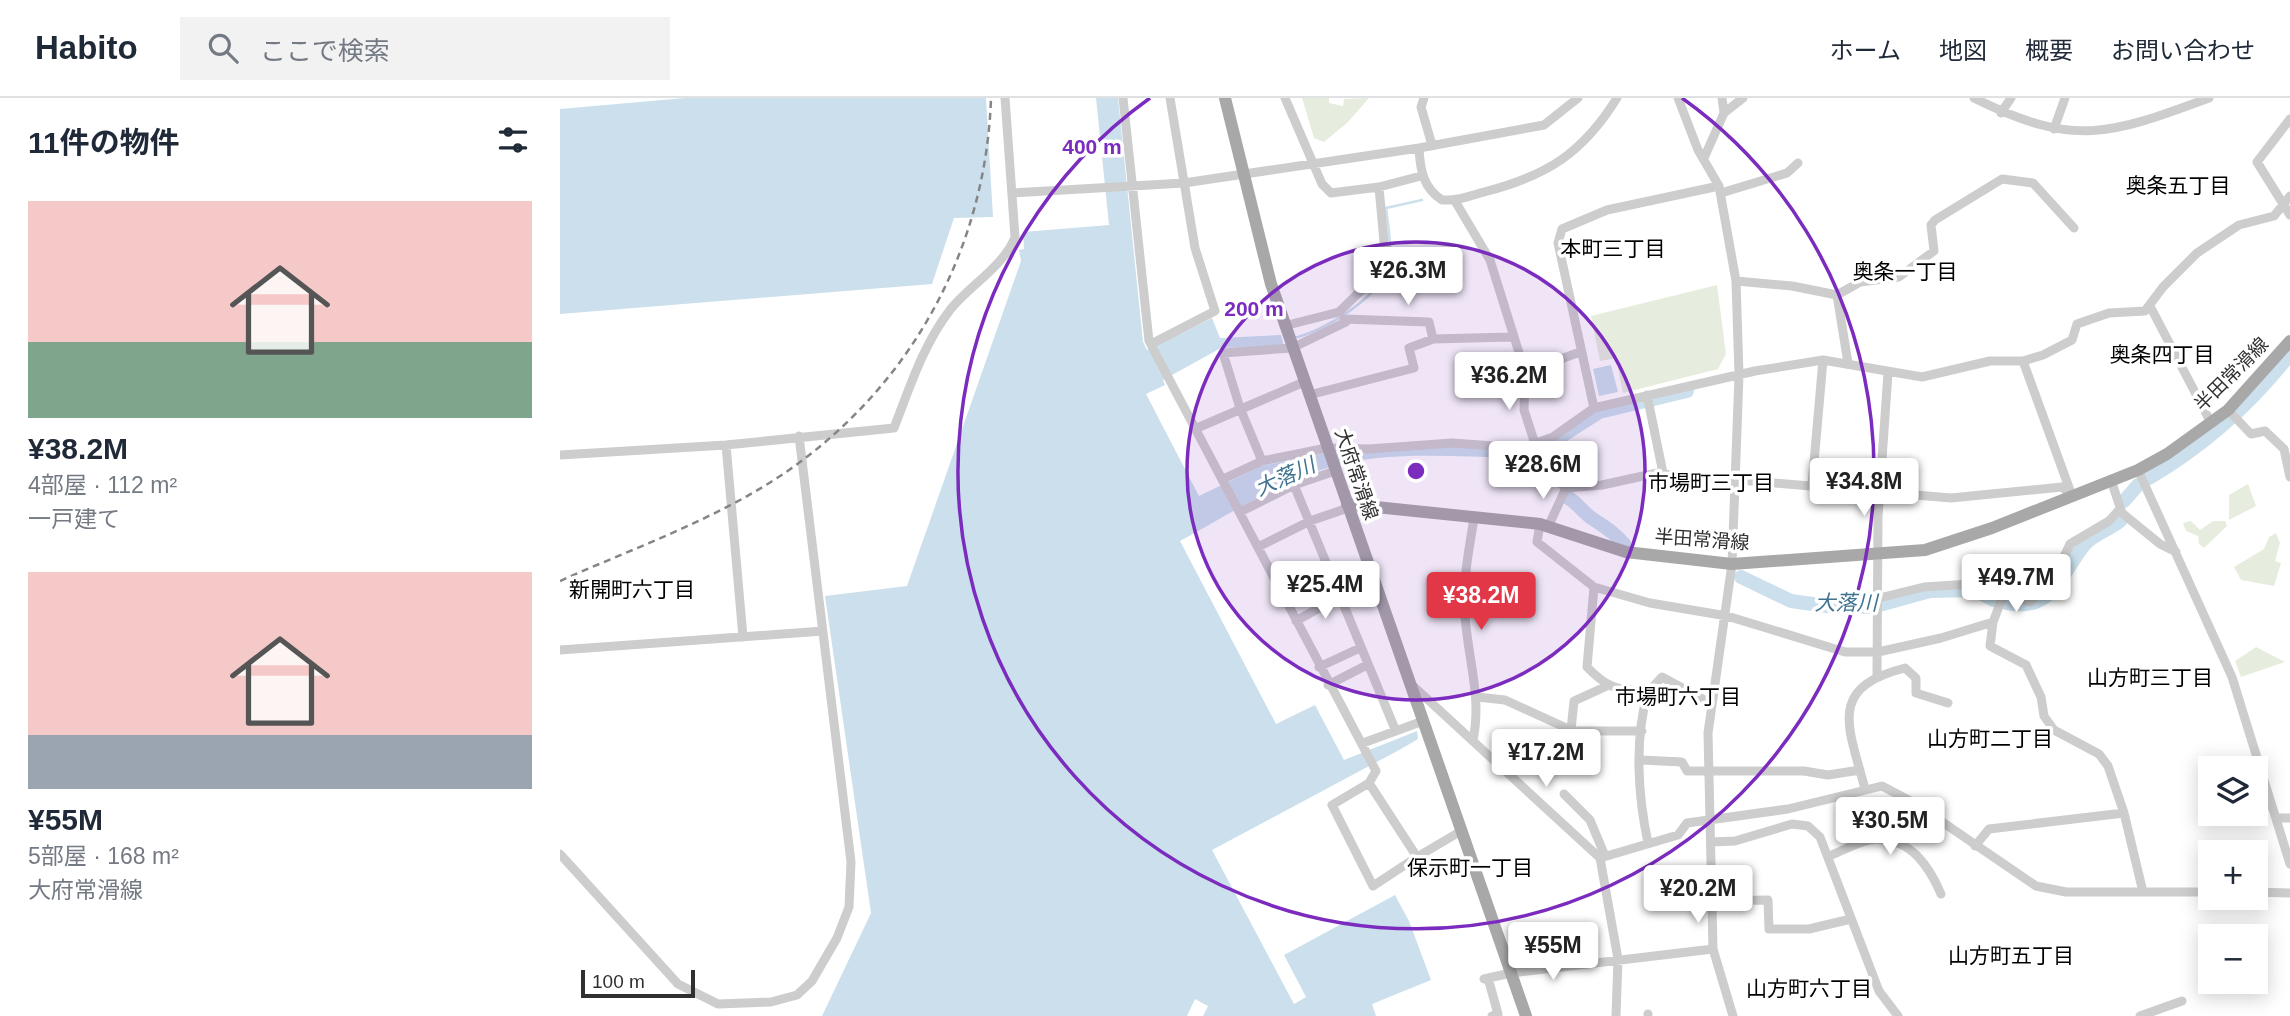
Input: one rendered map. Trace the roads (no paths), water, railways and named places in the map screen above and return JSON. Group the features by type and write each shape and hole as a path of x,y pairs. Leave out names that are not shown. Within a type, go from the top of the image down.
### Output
{"main road":[{"name":"大府常滑線","path":"1225,98 1263,261 1526,1016"},
{"name":"半田常滑線","path":"1347,506 1544,525 1626,552 1732,564 1926,550 1962,540 2138,470 2211,423 2233,416 2290,341"}],"street":[{"path":"560,455 726,445 894,428 923,352 947,314 1012,245 1015,237 1005,98"},
{"path":"1123,98 1130,184 1149,341 1197,428 1328,685 1363,743 1376,771 1370,783 1332,805 1373,886 1461,831"},
{"path":"1153,344 1215,312 1195,248 1170,98"},
{"path":"1285,98 1316,164 1322,184 1331,193 1379,187 1421,176"},
{"path":"1424,98 1421,107 1432,145"},
{"path":"1013,193 1130,184 1184,183 1419,148 1544,125 1578,98"},
{"path":"1419,148 1421,176 1436,197 1455,201 1505,187 1561,163 1589,136 1618,98"},
{"path":"1678,98 1686,124 1720,190 1736,281 1739,375 1732,564 1727,616 1708,733 1713,949 1733,1016"},
{"path":"1722,98 1724,113"},
{"path":"1704,158 1724,113 1743,98"},
{"path":"1974,98 2001,113 2054,129 2089,132 2132,126 2209,98"},
{"path":"2001,113 2011,98"},
{"path":"2054,129 2065,98"},
{"path":"2290,120 2257,162 2283,208 2290,215"},
{"path":"1594,408 1558,243 1562,229 1608,210 1720,190 1787,173 1798,163"},
{"path":"1736,281 1792,286 1837,295 1860,282 1905,274 1934,251 1931,225 1935,220 2002,179 2033,183 2074,228"},
{"path":"1289,338 1342,317 1381,271 1385,253 1379,187"},
{"path":"1223,478 1262,461 1327,450 1452,443 1508,449 1536,448 1594,408 1739,375 1823,360 1922,377 1990,361 2023,361 2043,355 2072,340 2077,324 2109,313 2137,313 2150,306 2162,287 2206,247 2239,225 2266,220 2283,208 2290,196"},
{"path":"1455,201 1490,260 1525,372 1524,410 1544,469 1566,488 1664,473 1951,498 2062,487 2071,495"},
{"path":"1837,295 1848,363"},
{"path":"2150,306 2211,423"},
{"path":"1262,461 1240,408 1223,353 1289,338 1342,317 1429,322 1433,339"},
{"path":"1309,395 1414,368 1409,348 1433,339 1512,337"},
{"path":"1525,372 1580,352"},
{"path":"1812,485 1823,360"},
{"path":"2023,361 2071,495"},
{"path":"1877,675 1881,492 1888,373"},
{"path":"1197,428 1304,382"},
{"path":"1647,395 1664,473"},
{"path":"2233,416 2251,434 2265,431 2284,449 2290,477"},
{"path":"560,854 678,984 718,1004 771,1002 797,995 812,981 837,938 849,907 851,881 799,436"},
{"path":"726,445 743,637"},
{"path":"1240,512 1334,469"},
{"path":"2138,470 2232,677 2290,864"},
{"path":"2111,480 2120,509 2138,528 2176,552"},
{"path":"1294,485 1395,729"},
{"path":"1566,488 1537,542 1594,587 1650,603 1727,616 1786,632 1833,650 1878,652 1941,638 1993,622"},
{"path":"1258,547 1347,506"},
{"path":"1859,603 1878,604 1924,587 1970,584 2030,602 2054,578 2070,544 2109,521 2120,509"},
{"path":"1473,740 1478,718 1477,697 1464,611 1474,517"},
{"path":"1594,587 1587,667 1607,686"},
{"path":"1296,621 1339,596"},
{"path":"2003,596 1993,622 1990,646 2026,665 2041,697 2044,716 2054,730 2099,754 2108,766 2124,813 2143,892"},
{"path":"560,650 823,631"},
{"path":"1319,667 1360,648"},
{"path":"1328,685 1367,665"},
{"path":"1866,789 1852,740 1849,709 1858,691 1877,675 1905,668 1916,678 1916,693 1948,703"},
{"path":"1648,843 1641,807 1641,760 1642,712 1648,692 1662,677 1712,704"},
{"path":"1409,681 1602,857"},
{"path":"1571,730 1574,701 1607,686 1648,692"},
{"path":"1477,697 1505,700 1571,730 1642,731"},
{"path":"1363,743 1395,729 1423,721"},
{"path":"1641,760 1682,762 1688,771 1804,771 1828,775 1860,770"},
{"path":"1370,783 1417,857"},
{"path":"1602,857 1678,835 1687,823 1788,809 1882,786 1898,793 2025,881 2042,888 2066,892 2198,892"},
{"path":"1564,794 1590,820 1602,857 1618,959 1616,1016"},
{"path":"1788,809 1792,824"},
{"path":"1975,846 1989,829 2124,813"},
{"path":"2276,818 2290,818"},
{"path":"1711,842 1735,841 1792,824 1808,826 1819,837 1829,856 1880,991 1898,1016"},
{"path":"1829,856 1876,839 1904,845 1931,871 1941,894"},
{"path":"2268,892 2290,892"},
{"path":"1713,901 1768,900 1769,929 1809,929 1851,919"},
{"path":"1492,1016 1498,1014 1486,979 1511,973 1713,949"},
{"path":"2140,1016 2182,1001"}],"water":[{"path":"685,98 986,98 993,217 954,218 932,284 560,314 560,109"},
{"path":"1096,98 1118,98 1143,342 1147,350 1212,318 1220,338 1281,335 1284,346 1221,348 1163,380 1165,385 1146,394 1199,496 1261,466 1337,451 1452,445 1530,451 1522,456 1524,461 1513,458 1411,456 1351,462 1306,475 1284,485 1180,541 1276,724 1315,705 1344,760 1417,731 1418,739 1401,749 1212,850 1294,1004 1306,997 1284,955 1395,895 1409,921 1431,980 1372,1004 1376,1016 1203,1016 1208,1006 1195,999 1187,1016 822,1016 871,913 825,596 907,586 1021,261 1019,250 1024,249 1023,232 1109,225"},
{"path":"1611,365 1618,392 1599,396 1593,369"}],"waterway":[{"path":"1293,338 1335,321 1376,288 1389,263 1390,242 1386,208 1422,200"},
{"name":"大落川","path":"2149,478 2226,423 2290,354"},
{"path":"1525,452 1549,444 1599,412 1687,391"},
{"name":"大落川","path":"1508,456 1531,464 1537,470"},
{"name":"大落川","path":"2124,501 2138,485"},
{"name":"大落川","path":"1567,497 1624,544"},
{"name":"大落川","path":"2006,603 2022,605 2045,597 2062,578 2085,544 2121,520 2120,515"},
{"name":"大落川","path":"1741,577 1791,601 1827,606 1872,607 1930,591 1974,590 1994,600"}],"railway":[{"path":"560,581 735,503 789,470 833,435 872,397 906,354 934,308 957,259 975,207 986,154 991,98"}],"district":[{"name":"奥条五丁目","path":"2178,186"},
{"name":"本町三丁目","path":"1613,249"},
{"name":"奥条一丁目","path":"1905,272"},
{"name":"奥条四丁目","path":"2162,355"},
{"name":"市場町三丁目","path":"1711,483"},
{"name":"新開町六丁目","path":"632,590"},
{"name":"山方町三丁目","path":"2150,678"},
{"name":"市場町六丁目","path":"1678,697"},
{"name":"山方町二丁目","path":"1990,739"},
{"name":"保示町一丁目","path":"1470,868"},
{"name":"山方町五丁目","path":"2011,956"},
{"name":"山方町六丁目","path":"1809,989"}]}
